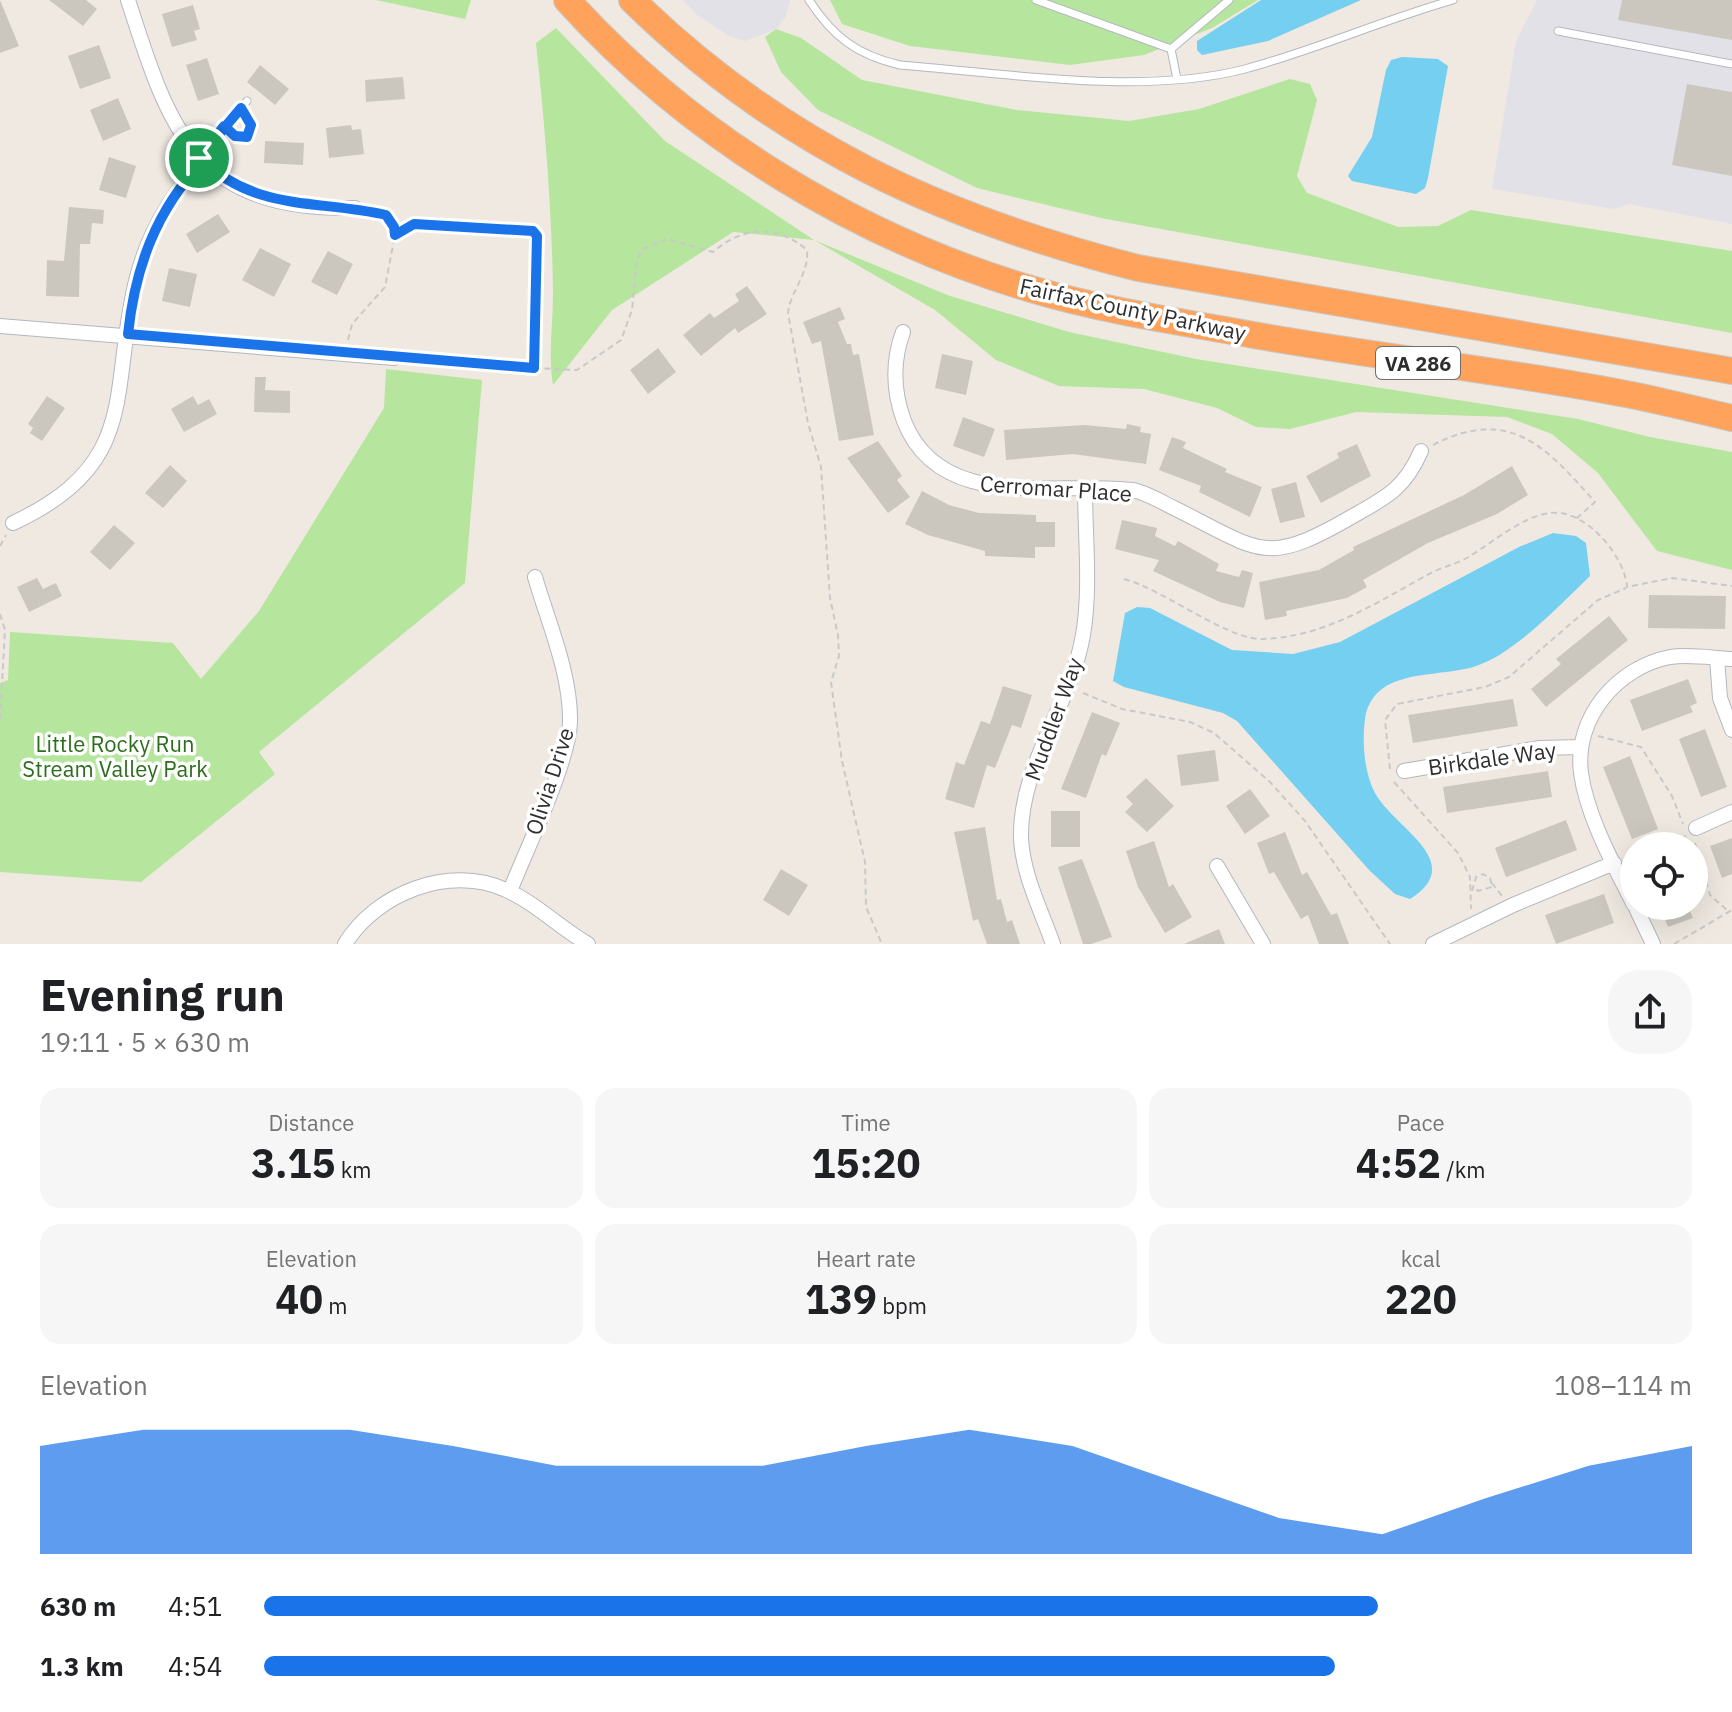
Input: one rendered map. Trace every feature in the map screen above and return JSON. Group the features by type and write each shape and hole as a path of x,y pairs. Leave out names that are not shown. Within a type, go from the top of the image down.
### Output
{"highway":[{"name":"Fairfax County Parkway","path":"567,0 651,82 729,142 785,179 873,229 988,274 1031,289 1150,316 1347,352 1625,394 1732,418"},
{"name":"Fairfax County Parkway","path":"632,0 702,65 794,129 858,166 953,211 1042,243 1138,268 1732,371"}],"street":[{"path":"128,0 157,91 179,132 201,160 236,184 274,199 309,207 355,208"},
{"path":"13,523 58,498 96,459 118,411 137,277 161,215 201,160"},
{"path":"0,326 394,358"},
{"name":"Cerromar Place","path":"903,332 895,355 899,408 908,431 923,452 945,471 974,483 1003,487 1135,490 1252,547 1275,550 1312,540 1390,495 1410,477 1421,451"},
{"name":"Muddler Way","path":"1053,944 1027,874 1021,841 1022,808 1032,774 1073,676 1083,633 1085,488"},
{"name":"Olivia Drive","path":"510,891 555,776 569,729 566,690 535,577"},
{"path":"1620,876 1581,774 1581,747 1595,710 1612,686 1634,670 1675,656 1724,658 1720,698 1732,730"},
{"name":"Birkdale Way","path":"1404,771 1536,749 1581,747"},
{"path":"1692,832 1732,812"},
{"path":"1433,944 1513,905 1614,863"},
{"path":"1217,866 1263,944"},
{"path":"345,944 380,906 425,886 470,882 510,891 588,944"},
{"path":"1641,920 1653,944"}],"lane":[{"path":"809,0 825,22 849,45 869,58 1124,81 1177,79 1243,69 1447,1"},
{"path":"1036,0 1171,49"},
{"path":"1171,49 1229,0"},
{"path":"1558,31 1732,64"},
{"path":"1171,49 1177,79"},
{"path":"201,160 224,126 247,101"},
{"path":"224,126 235,136 247,137 251,125 241,108"}],"path":[{"path":"346,355 352,324 385,287 395,235 386,215 355,208"},
{"path":"395,235 414,224 533,231 537,236 534,368"},
{"path":"394,358 577,370 621,340 635,298 637,259 643,249 655,242 678,241 713,252 737,234 772,231 790,235 807,250 805,275 789,302 788,313 808,423 821,467 830,598 839,656 831,682 842,761 865,862 866,907 882,944"},
{"path":"1421,451 1466,432 1511,432 1522,436 1558,458 1595,502 1576,519"},
{"path":"1124,579 1245,636 1275,638 1332,626 1554,512 1576,519 1596,533 1623,566 1627,587"},
{"path":"1471,909 1470,877 1458,853 1393,781 1386,744 1389,711 1411,700 1485,687 1509,677 1598,600 1627,587 1672,578 1732,586"},
{"path":"0,614 5,630 0,721"},
{"path":"1083,693 1122,709 1190,722 1214,733 1270,782 1305,821 1390,944"},
{"path":"1587,731 1623,745 1641,747 1692,832"},
{"path":"1470,896 1479,875 1487,875 1502,896"},
{"path":"1474,887 1483,892 1492,887 1491,883"},
{"path":"1674,944 1730,910 1710,895 1708,887"}],"shaded area":[{"path":"683,0 790,0 786,16 776,29 745,41 731,37 698,16"},
{"path":"1537,0 1732,0 1732,224 1629,204 1614,209 1492,189 1516,41"}],"green space":[{"path":"376,0 471,0 465,19"},
{"path":"830,0 1258,0 1212,28 1144,55 1070,65 910,46 842,24"},
{"path":"556,28 665,141 814,240 733,232 612,310 553,385 551,231 536,43"},
{"path":"776,29 801,38 862,80 1017,110 1129,121 1199,109 1290,79 1310,84 1317,100 1297,176 1307,193 1398,227 1438,226 1471,210 1732,251 1732,333 1101,218 977,188 818,110 781,72 765,37"},
{"path":"814,240 950,296 1069,332 1196,359 1578,419 1650,437 1732,452 1732,570 1657,551 1598,473 1552,434 1507,417 1356,412 1290,429 1256,427 1217,408 1144,389 1059,386 996,360 935,310"},
{"name":"Little Rocky Run Stream Valley Park","path":"386,369 482,380 465,583 259,752 275,774 141,882 0,872 0,683 8,680 10,632 173,643 201,679 259,611 384,408"}],"water":[{"path":"1261,0 1361,0 1268,41 1202,55 1197,50 1197,41"},
{"path":"1402,57 1438,59 1448,66 1428,178 1425,188 1416,194 1352,181 1348,176 1372,137 1386,70 1391,60"},
{"path":"1553,533 1576,536 1586,543 1590,576 1551,614 1491,660 1460,670 1394,682 1381,690 1371,702 1365,719 1364,737 1371,783 1383,804 1421,844 1432,871 1426,885 1410,899 1395,894 1370,871 1237,721 1223,713 1124,687 1113,681 1125,613 1137,607 1150,608 1232,650 1293,654 1340,642 1519,547"}],"building":[{"path":"0,0 19,46 0,53"},
{"path":"49,0 86,0 97,9 83,26"},
{"path":"1622,0 1732,0 1732,40 1618,20"},
{"path":"193,5 200,29 194,31 197,40 172,47 162,14"},
{"path":"99,45 111,78 80,89 68,56"},
{"path":"207,58 219,94 198,101 186,65"},
{"path":"260,65 289,89 275,105 247,82"},
{"path":"403,77 405,99 366,102 365,80"},
{"path":"1687,84 1732,92 1732,176 1672,165"},
{"path":"118,98 131,129 103,141 90,110"},
{"path":"351,125 352,130 361,129 364,154 329,158 326,128"},
{"path":"265,141 304,143 303,165 264,163"},
{"path":"109,157 136,166 126,198 99,190"},
{"path":"69,207 104,210 103,224 92,223 90,244 80,244 79,297 46,296 47,260 64,261"},
{"path":"218,214 230,232 197,253 186,234"},
{"path":"260,248 291,264 274,297 242,280"},
{"path":"328,251 353,264 337,295 311,282"},
{"path":"169,268 197,274 190,307 162,301"},
{"path":"747,286 767,314 738,333 735,328 701,356 683,335 710,313 714,318 739,301 735,294"},
{"path":"840,307 845,319 838,322 847,344 851,344 853,355 859,354 874,435 839,441 821,341 812,344 803,322"},
{"path":"658,348 676,372 648,394 630,370"},
{"path":"942,354 973,361 966,395 935,388"},
{"path":"255,377 266,377 265,390 290,391 290,413 254,412"},
{"path":"47,396 65,408 42,441 30,433 33,428 28,424"},
{"path":"193,396 198,405 209,399 217,414 184,432 171,409"},
{"path":"963,417 995,429 984,457 953,446"},
{"path":"1127,424 1141,427 1140,432 1151,434 1146,464 1073,454 1006,460 1004,430 1085,425 1126,429"},
{"path":"1172,437 1186,442 1183,448 1227,469 1225,472 1262,487 1250,517 1199,492 1201,486 1159,470"},
{"path":"878,441 902,476 897,480 910,497 888,513 847,458"},
{"path":"1357,444 1371,476 1321,503 1306,476 1339,458 1337,453"},
{"path":"170,465 187,481 163,508 145,493"},
{"path":"1512,466 1528,495 1497,514 1428,543 1363,580 1367,587 1347,598 1286,611 1287,616 1265,620 1259,582 1319,570 1354,550 1353,547 1464,495"},
{"path":"1296,482 1305,517 1280,523 1271,489"},
{"path":"922,491 949,505 979,513 1036,515 1036,522 1055,522 1055,547 1035,547 1035,558 985,556 985,551 928,535 905,524"},
{"path":"1122,520 1157,528 1155,536 1175,546 1178,541 1219,564 1216,571 1239,577 1242,570 1253,573 1244,608 1220,602 1153,571 1159,560 1115,549"},
{"path":"114,525 135,543 110,570 90,552"},
{"path":"37,578 43,589 56,583 62,596 29,612 17,587"},
{"path":"1649,595 1726,596 1725,629 1648,628"},
{"path":"1609,616 1628,640 1546,707 1531,689 1561,664 1556,659"},
{"path":"1688,679 1697,703 1690,706 1693,712 1642,731 1630,700"},
{"path":"1003,686 1032,695 1021,728 1012,725 995,768 987,765 974,808 945,799 956,762 964,765 981,721 990,724"},
{"path":"1513,699 1518,726 1413,743 1408,715"},
{"path":"1092,712 1120,723 1106,756 1102,754 1086,798 1061,789"},
{"path":"1705,729 1727,787 1701,797 1679,739"},
{"path":"1215,750 1219,781 1181,786 1177,755"},
{"path":"1630,756 1658,829 1629,832 1603,767"},
{"path":"1548,771 1552,797 1447,813 1443,787"},
{"path":"1146,778 1174,806 1147,832 1125,812 1133,804 1126,797"},
{"path":"1250,789 1270,816 1245,834 1226,806"},
{"path":"1051,811 1080,811 1080,847 1051,847"},
{"path":"1566,820 1577,850 1506,877 1495,848"},
{"path":"985,827 997,900 1001,899 1007,922 1012,920 1020,944 987,944 978,919 973,921 954,832"},
{"path":"1285,832 1302,875 1307,872 1331,915 1337,913 1349,944 1319,944 1308,915 1301,919 1274,872 1269,874 1257,843"},
{"path":"1732,838 1732,874 1722,878 1710,846"},
{"path":"1154,841 1169,887 1173,884 1192,917 1165,933 1138,887 1126,851"},
{"path":"1082,859 1112,937 1091,944 1083,944 1058,867"},
{"path":"781,869 808,885 789,916 763,900"},
{"path":"1604,894 1614,923 1556,944 1545,915"},
{"path":"1665,920 1687,920 1668,927"},
{"path":"1219,929 1225,944 1184,944"}],"route":[{"path":"199,158 203,161 181,184 161,215 146,251 137,277 128,334 346,355 534,368 537,236 533,231 414,224 395,235 391,220 386,215 355,208 309,207 249,191 222,177 199,158 224,126 241,108 251,125 247,137 235,136 224,126 199,158"}]}
